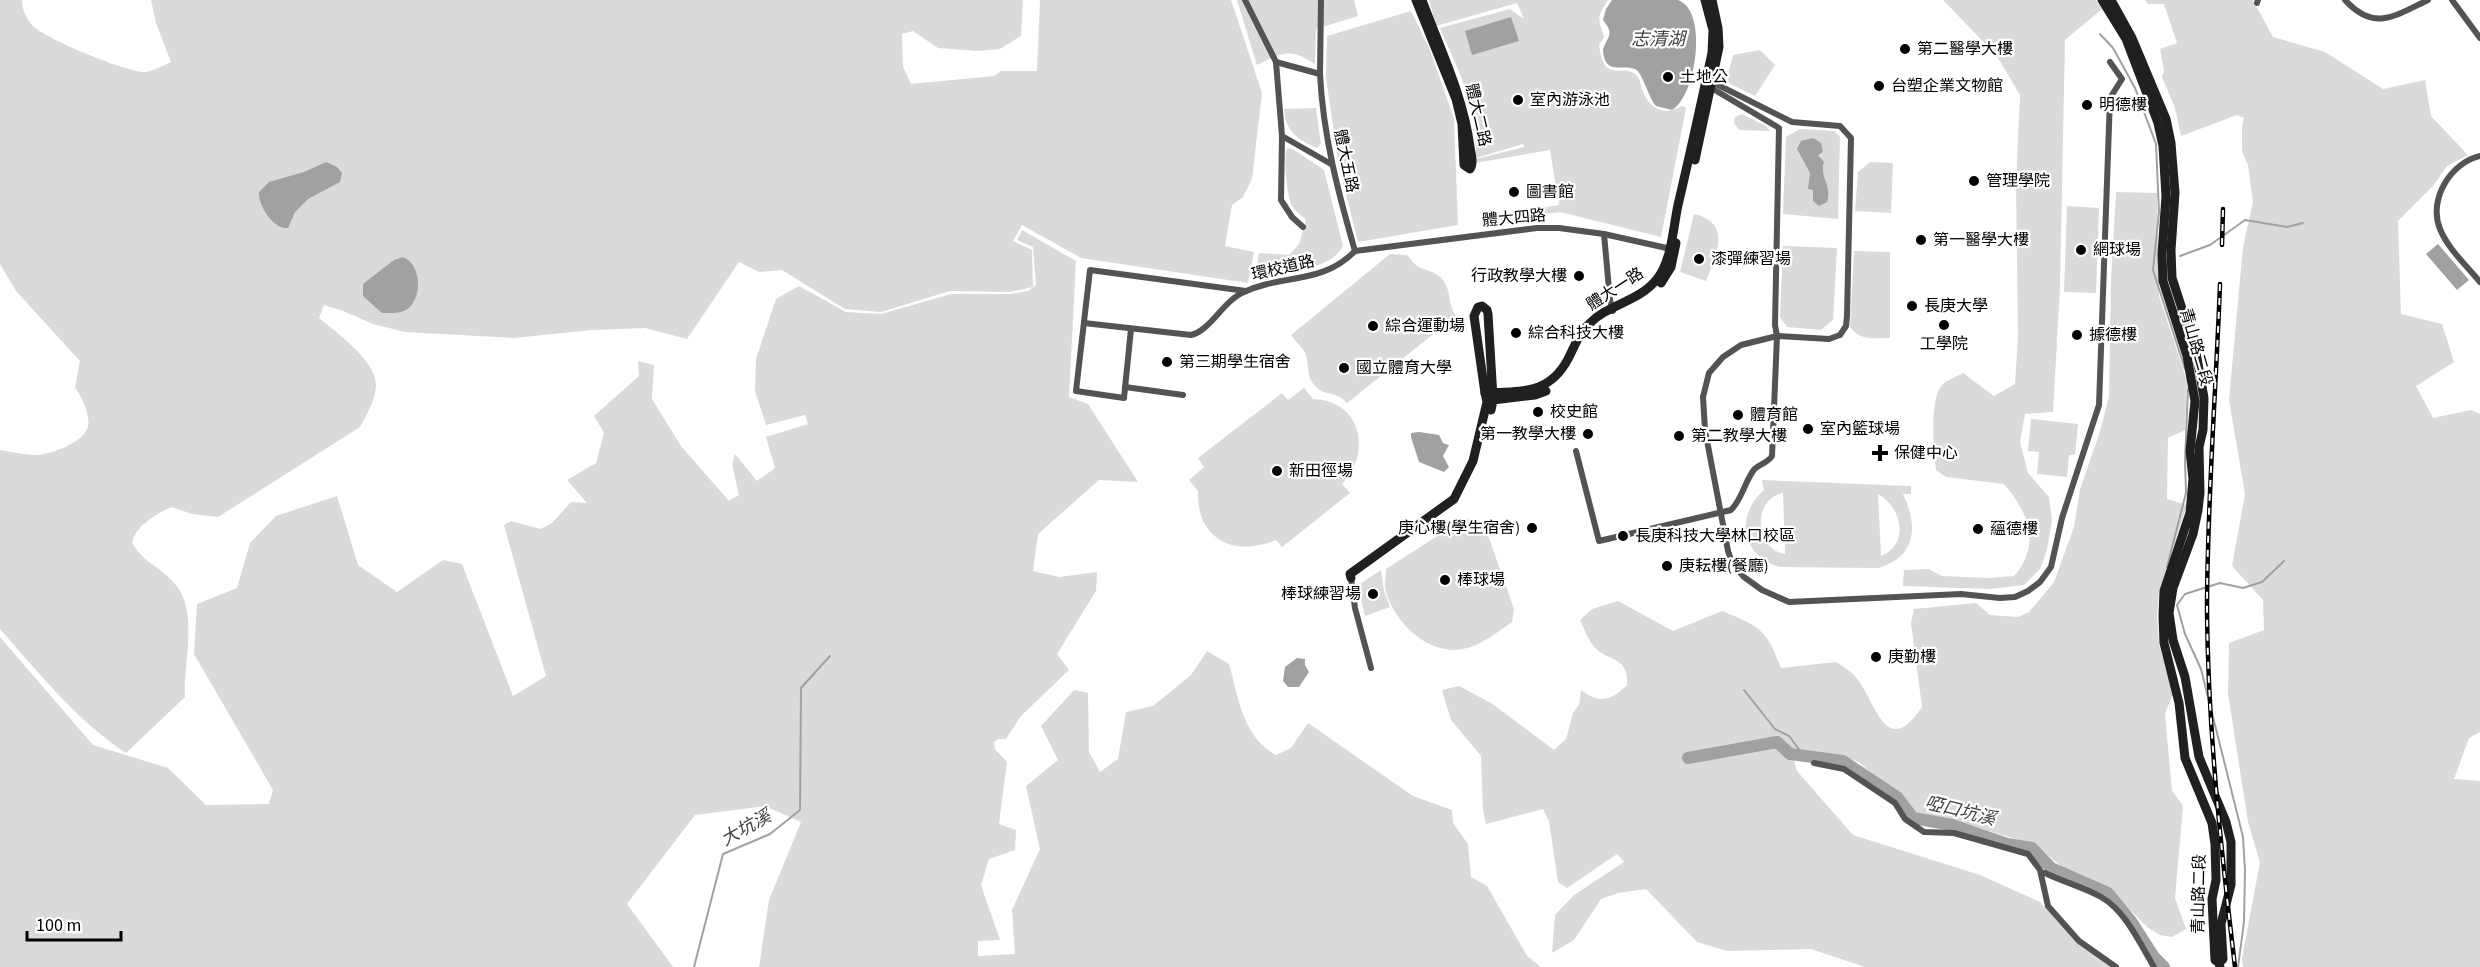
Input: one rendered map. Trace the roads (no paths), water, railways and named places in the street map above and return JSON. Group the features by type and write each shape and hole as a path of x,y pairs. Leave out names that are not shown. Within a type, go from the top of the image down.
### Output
{"street":[{"path":"1245,0 1276,62 1282,136 1281,200 1292,217 1303,227"},
{"name":"體大五路","path":"1321,0 1322,106 1331,164 1354,251"},
{"name":"體大二路","path":"1416,0 1456,99 1462,124 1464,165 1470,169 1472,163 1468,128 1462,103 1422,0"},
{"name":"體大一路","path":"1705,0 1713,30 1709,84"},
{"name":"體大一路","path":"1489,397 1525,391 1551,381 1569,359 1579,334 1600,313 1640,295 1657,280 1672,249 1719,47 1713,0"},
{"name":"青山路二段","path":"2102,0 2126,39 2158,123 2163,146 2166,196 2162,254 2163,281 2187,356 2195,401 2190,451 2193,479 2190,513 2164,591 2164,643 2179,704 2185,758 2212,823 2216,863 2212,899 2213,944 2215,960 2220,965 2223,959 2221,924 2231,885 2231,842 2226,822 2199,757 2185,677 2169,613 2173,588 2193,534 2198,510 2199,447 2203,430 2204,398 2196,352 2172,278 2171,250 2175,192 2171,142 2166,119 2132,38 2111,0"},
{"path":"2345,0 2362,15 2372,20 2396,15 2428,0"},
{"path":"2452,0 2480,38"},
{"path":"1276,62 1320,75"},
{"path":"1709,84 1792,122 1840,126 1851,138 1846,326 1840,335 1828,339 1776,336 1741,345 1723,357 1709,373 1703,397 1704,430 1732,562 1744,577 1762,590 1789,602 1961,594 2007,598 2028,591 2040,582 2051,567 2062,518 2099,405 2110,98 2122,79 2110,62"},
{"path":"1576,451 1599,541 1731,510 1737,504 1754,469 1767,463 1772,456 1779,128 1709,84"},
{"path":"1282,136 1331,164"},
{"path":"2480,156 2470,158 2451,173 2441,195 2438,217 2444,238 2480,282"},
{"name":"體大四路","path":"1354,251 1537,228 1559,228 1604,234 1672,249"},
{"path":"1604,234 1613,309"},
{"name":"環校道路","path":"1131,329 1191,335 1199,333 1233,297 1246,291 1325,272 1343,263 1354,251"},
{"path":"1084,323 1131,329 1124,398 1076,391 1090,270 1246,291"},
{"path":"1371,668 1355,608 1350,574 1454,499 1473,461 1489,397 1488,314 1482,306 1478,307 1474,316 1489,397"},
{"path":"1125,387 1183,395"},
{"path":"1814,763 1844,769 1895,802 1905,819 1924,832 1954,833 2028,855 2040,870 2048,906 2079,941 2116,967"},
{"path":"2046,873 2101,897 2110,904 2127,923 2154,967"}],"water":[{"name":"志清湖","path":"1612,0 1678,0 1688,7 1694,20 1696,54 1687,89 1680,102 1672,110 1656,106 1638,71 1610,66 1607,63 1603,49 1609,32 1603,20"},
{"path":"1511,17 1519,41 1472,55 1465,31"},
{"path":"1813,138 1821,143 1823,152 1818,155 1824,162 1823,172 1828,192 1827,202 1819,206 1813,201 1813,190 1808,189 1810,173 1797,149 1801,141"},
{"path":"326,162 337,167 342,173 340,182 308,199 295,212 288,228 283,228 272,221 261,204 259,192 269,182 304,172"},
{"path":"2438,244 2469,280 2457,290 2426,254"},
{"path":"403,257 414,267 417,274 418,291 412,305 406,310 382,313 363,296 363,284 394,260"},
{"path":"1411,433 1439,435 1443,443 1449,445 1443,456 1449,467 1444,472 1419,462"},
{"path":"1297,658 1305,659 1309,672 1299,687 1288,687 1283,681 1285,667"}],"waterway":[{"path":"2100,34 2113,48 2135,88 2156,144 2159,212 2153,270 2185,369"},
{"path":"2180,256 2210,245 2245,220 2287,227 2303,223"},
{"path":"2167,567 2186,493 2188,389"},
{"path":"2238,967 2244,922 2243,837 2201,669 2185,634 2177,605 2185,594 2220,583 2243,588 2262,582 2284,561"},
{"name":"大坑溪","path":"694,967 723,854 770,834 800,810 801,688 830,656"},
{"path":"1744,690 1775,729 1789,736 1805,757"},
{"name":"啞口坑溪","path":"1688,758 1777,742 1790,754 1843,761 1897,797 1913,818 1952,825 2007,844 2032,848 2051,868 2108,893 2131,921 2154,957 2164,967"}],"railway":[{"path":"2222,245 2223,209"},
{"path":"2220,284 2208,529 2207,610 2216,789 2235,967"}],"place":[{"name":"第二醫學大樓","path":"1905,49"},
{"name":"土地公","path":"1668,77"},
{"name":"台塑企業文物館","path":"1879,86"},
{"name":"室內游泳池","path":"1518,100"},
{"name":"明德樓","path":"2087,105"},
{"name":"管理學院","path":"1974,181"},
{"name":"圖書館","path":"1514,192"},
{"name":"第一醫學大樓","path":"1921,240"},
{"name":"網球場","path":"2081,250"},
{"name":"漆彈練習場","path":"1699,259"},
{"name":"行政教學大樓","path":"1579,276"},
{"name":"長庚大學","path":"1912,306"},
{"name":"工學院","path":"1944,325"},
{"name":"綜合運動場","path":"1373,326"},
{"name":"綜合科技大樓","path":"1516,333"},
{"name":"據德樓","path":"2077,335"},
{"name":"第三期學生宿舍","path":"1167,362"},
{"name":"國立體育大學","path":"1344,368"},
{"name":"校史館","path":"1538,412"},
{"name":"體育館","path":"1738,415"},
{"name":"室內籃球場","path":"1808,429"},
{"name":"第一教學大樓","path":"1588,434"},
{"name":"第二教學大樓","path":"1679,436"},
{"name":"保健中心","path":"1880,453"},
{"name":"新田徑場","path":"1277,471"},
{"name":"庚心樓(學生宿舍)","path":"1532,528"},
{"name":"蘊德樓","path":"1978,529"},
{"name":"長庚科技大學林口校區","path":"1623,536"},
{"name":"庚耘樓(餐廳)","path":"1667,566"},
{"name":"棒球場","path":"1445,580"},
{"name":"棒球練習場","path":"1373,594"},
{"name":"庚勤樓","path":"1876,657"}]}
